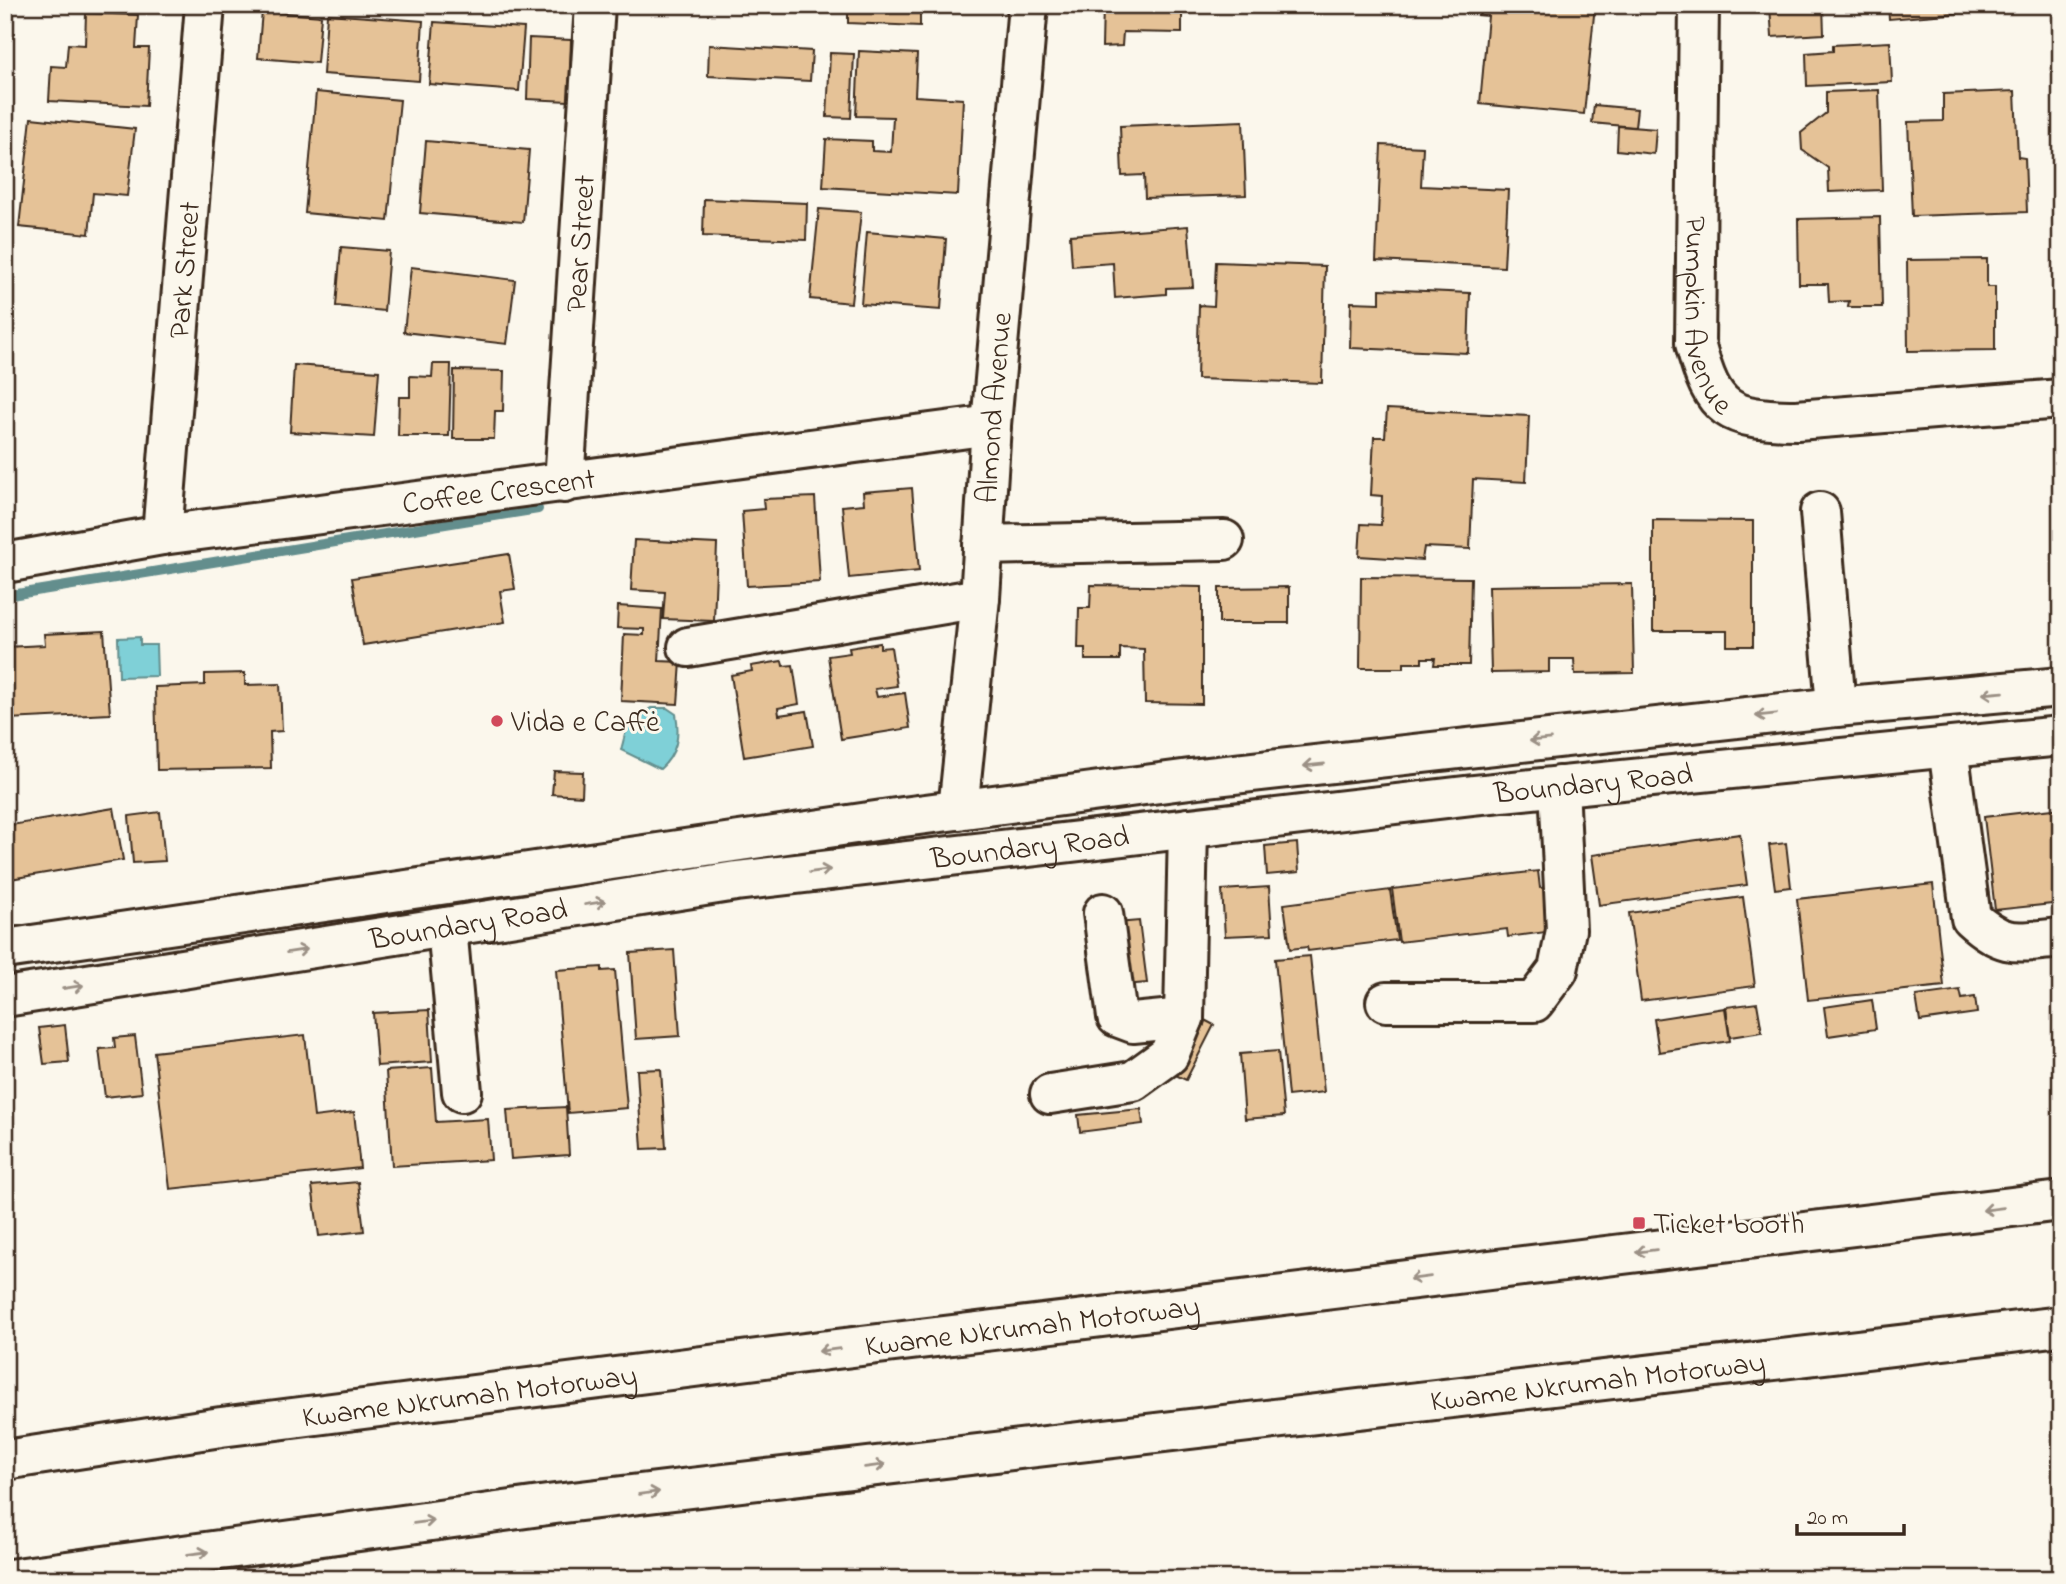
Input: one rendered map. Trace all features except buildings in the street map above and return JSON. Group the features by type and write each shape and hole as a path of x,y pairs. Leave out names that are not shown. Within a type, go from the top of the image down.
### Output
{"main road":[{"name":"Park Street","path":"162,535 205,5"},
{"name":"Pear Street","path":"564,483 595,5"},
{"name":"Almond Avenue","path":"957,810 980,598 991,425 1028,5"},
{"name":"Pumpkin Avenue","path":"1699,5 1695,343 1704,379 1714,396 1740,415 1756,419 1797,420 2061,399"},
{"name":"Coffee Crescent","path":"5,563 162,535 991,425"},
{"path":"1820,512 1836,707"},
{"path":"983,545 1224,540"},
{"path":"688,647 980,598"},
{"name":"Boundary Road","path":"5,949 957,810 1190,779 1836,707 2061,687"},
{"name":"Boundary Road","path":"5,997 736,881 1559,786 2061,736"},
{"path":"1948,748 1971,918 1988,933 2011,942 2061,939"},
{"path":"1386,1002 1534,1002 1558,970 1566,930 1559,786"},
{"path":"1050,1094 1133,1081 1169,1055 1184,1018 1188,828"},
{"path":"1103,913 1117,1017 1133,1023 1184,1018"},
{"path":"447,927 462,1091"},
{"name":"Kwame Nkrumah Motorway","path":"5,1460 221,1427 793,1354 2061,1201"},
{"name":"Kwame Nkrumah Motorway","path":"9,1579 555,1504 2061,1326"}],"water":[{"path":"140,637 140,645 156,645 157,676 119,677 118,638"},
{"path":"651,708 667,708 676,714 678,730 674,751 660,769 621,750 628,723"}],"waterway":[{"path":"5,596 538,509"}],"place":[{"name":"Vida e Caffė","path":"497,721"},
{"name":"Ticket booth","path":"1639,1223"}]}
